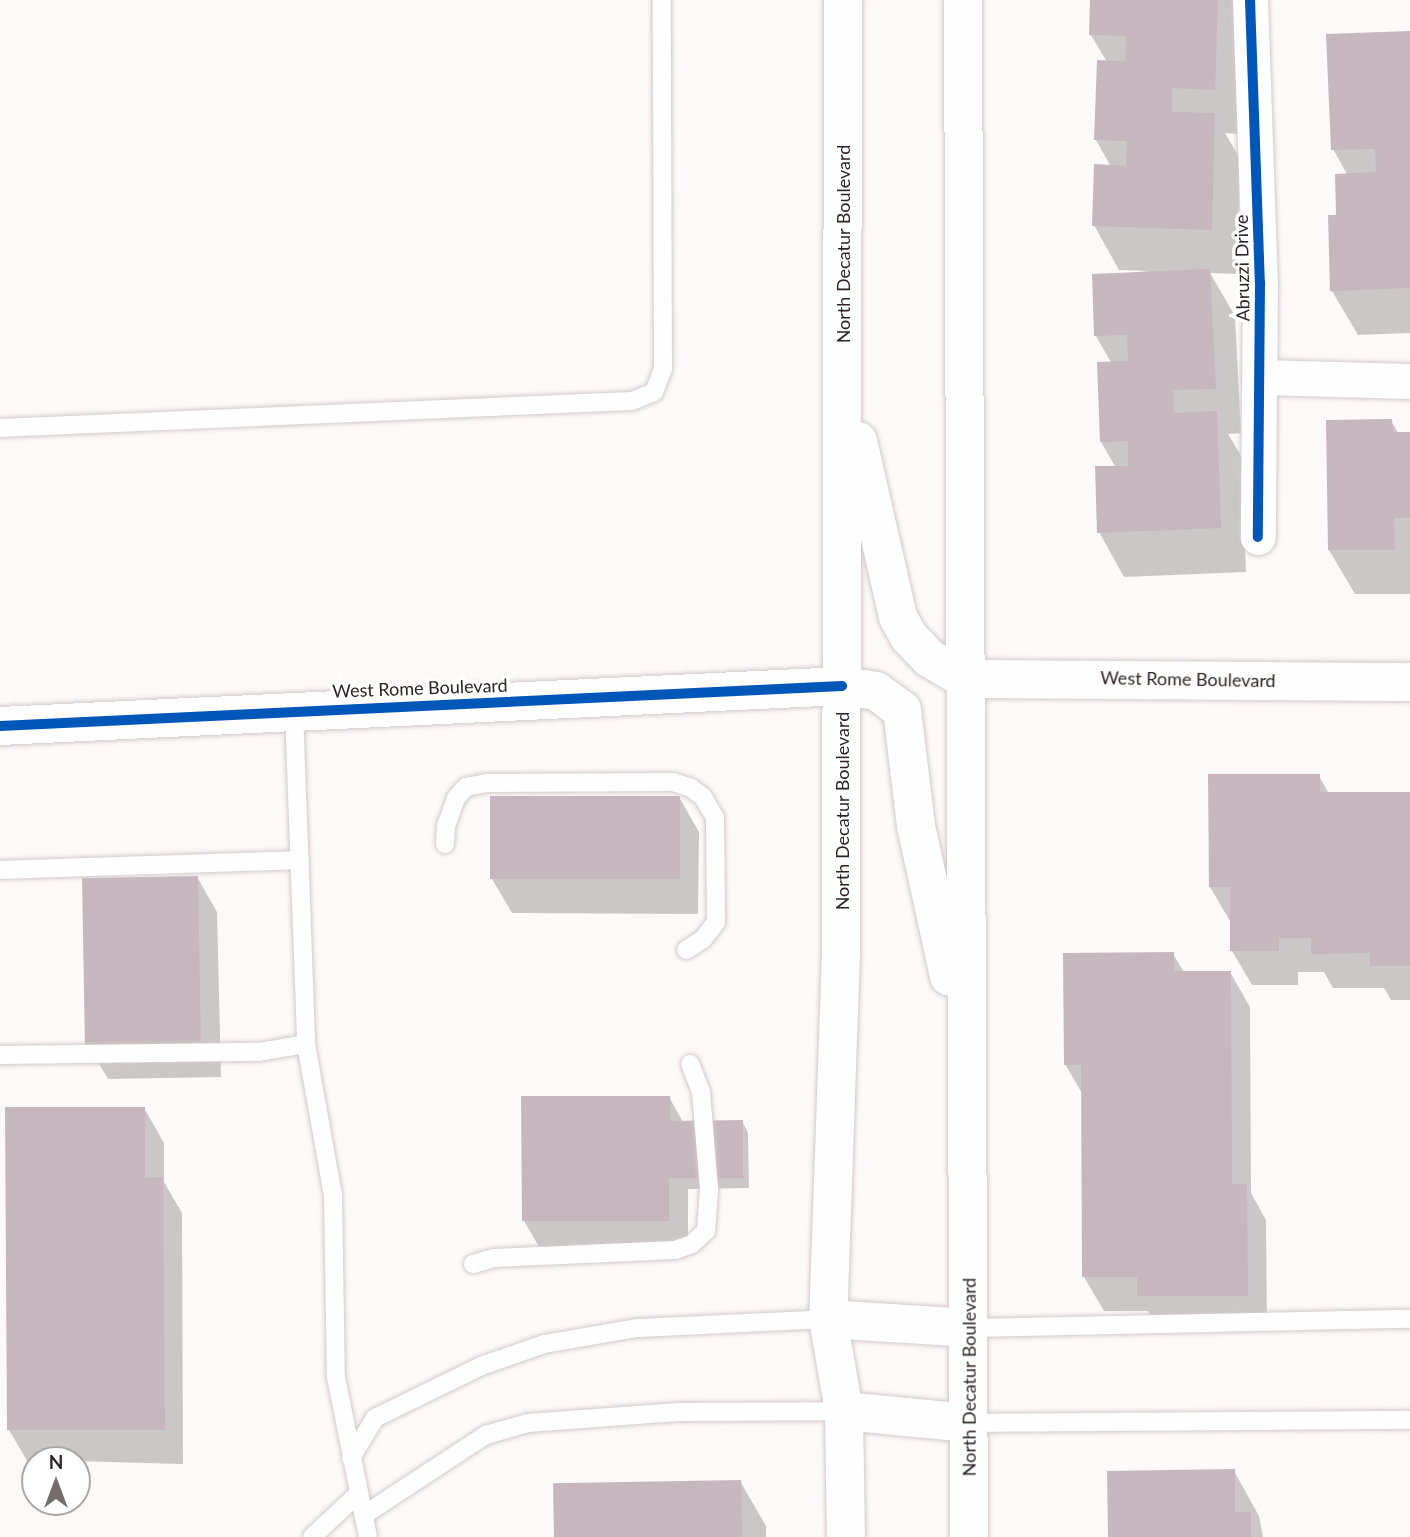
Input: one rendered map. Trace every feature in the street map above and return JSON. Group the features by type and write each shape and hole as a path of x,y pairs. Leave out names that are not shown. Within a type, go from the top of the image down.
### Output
{"main road":[{"name":"North Decatur Boulevard","path":"844,0 841,953 828,1319 844,1411 846,1537"},
{"name":"North Decatur Boulevard","path":"963,0 969,1537"},
{"path":"844,383 898,617 909,637 929,658 965,680"},
{"name":"West Rome Boulevard","path":"965,680 1410,682"},
{"name":"West Rome Boulevard","path":"0,726 842,686 876,691 902,710 916,826 965,1046"},
{"path":"828,1319 970,1328"},
{"path":"844,1411 968,1423"}],"street":[{"name":"Abruzzi Drive","path":"1250,0 1260,377 1258,537"},
{"path":"1260,377 1410,381"}],"lane":[{"path":"0,428 632,401 654,392 663,369 662,0"},
{"path":"294,711 306,1044 333,1195 333,1339 351,1458 368,1537"},
{"path":"445,844 456,798 466,788 487,783 673,782 691,788 703,797 715,818 716,922 704,939 686,950"},
{"path":"0,870 300,860"},
{"path":"0,1055 259,1052 306,1044"},
{"path":"473,1264 494,1258 675,1250 692,1244 706,1231 709,1189 701,1091 690,1064"},
{"path":"351,1458 375,1418 481,1366 544,1344 638,1328 828,1319"},
{"path":"970,1328 1410,1319"},
{"path":"364,1514 485,1434 528,1423 652,1413 844,1411"},
{"path":"968,1423 1410,1420"},
{"path":"312,1537 359,1493"}],"building":[{"path":"1090,0 1218,0 1215,90 1172,88 1172,112 1215,113 1212,230 1092,226 1094,164 1126,166 1127,141 1094,140 1097,60 1125,61 1126,36 1089,35"},
{"path":"1410,31 1410,288 1330,291 1328,215 1336,215 1335,174 1376,172 1375,149 1331,150 1326,34"},
{"path":"1210,269 1216,389 1173,390 1174,413 1217,411 1221,528 1097,533 1095,466 1128,466 1128,441 1100,442 1097,362 1128,361 1127,335 1094,336 1092,274"},
{"path":"1392,419 1393,432 1410,432 1410,518 1394,518 1395,550 1328,550 1326,420"},
{"path":"1208,774 1320,774 1320,792 1410,792 1410,966 1370,966 1370,953 1311,954 1311,938 1279,938 1279,951 1230,951 1230,887 1209,887"},
{"path":"490,796 680,796 680,879 490,879"},
{"path":"198,876 201,1043 85,1045 82,878"},
{"path":"1174,952 1174,971 1231,971 1232,1184 1247,1184 1248,1296 1137,1296 1137,1277 1082,1277 1081,1065 1064,1065 1063,953"},
{"path":"521,1096 670,1096 670,1121 743,1120 743,1178 669,1178 669,1221 522,1221"},
{"path":"5,1107 145,1107 145,1178 163,1177 165,1430 7,1430"},
{"path":"1235,1469 1235,1512 1251,1512 1251,1537 1108,1537 1107,1471"},
{"path":"741,1480 742,1537 554,1537 553,1483"}],"cycle path":[{"path":"1250,0 1260,283 1258,537"},
{"path":"0,726 842,686"}]}
